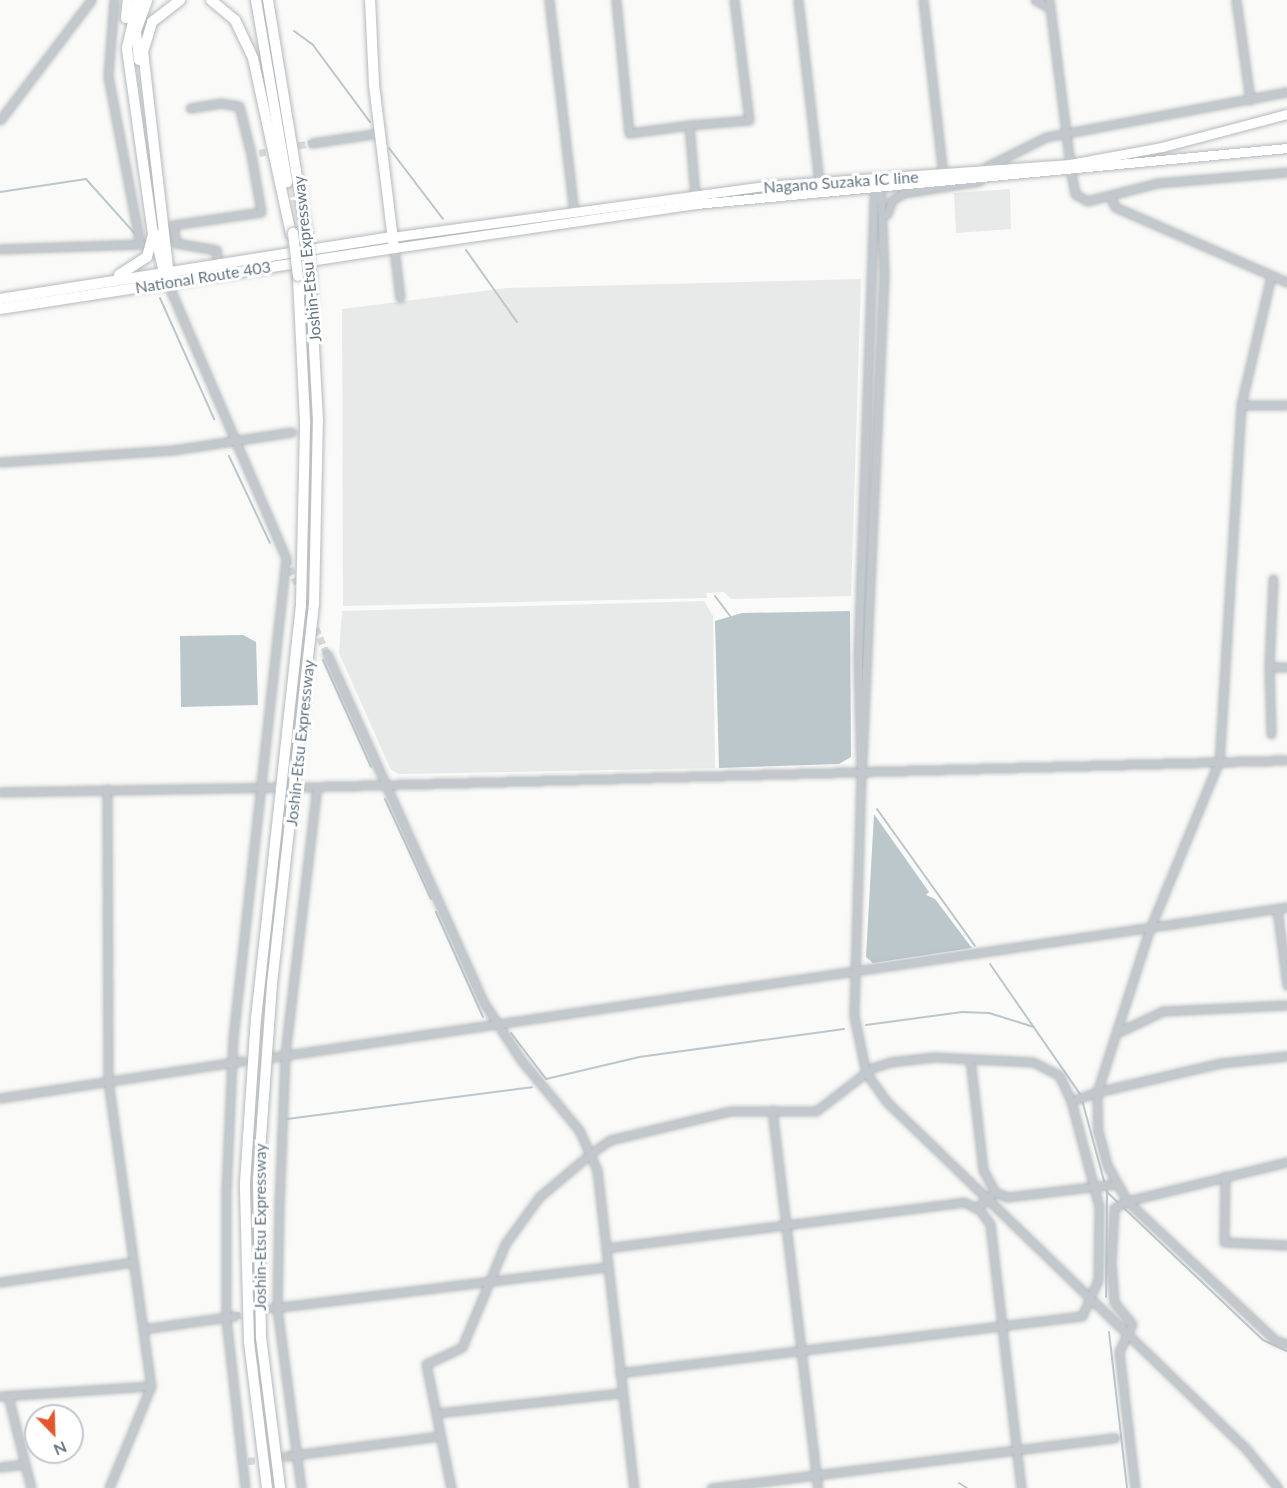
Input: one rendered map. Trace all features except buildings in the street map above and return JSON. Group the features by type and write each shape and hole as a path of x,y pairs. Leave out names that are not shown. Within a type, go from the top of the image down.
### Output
{"highway":[{"path":"128,0 127,48 153,219 168,282"},
{"path":"127,48 138,0"},
{"path":"146,89 136,43 147,0"},
{"path":"166,271 143,52 148,31 165,8 180,0"},
{"path":"211,0 235,20 253,58 292,233"},
{"name":"Joshin-Etsu Expressway","path":"256,0 298,276 305,421 302,581 256,1019 245,1183 249,1341 267,1488"},
{"name":"Joshin-Etsu Expressway","path":"270,0 287,95 306,232 318,421 314,604 272,984 258,1179 261,1338 280,1488"},
{"path":"370,0 380,133 394,248"},
{"path":"93,284 142,262 152,242 153,219"},
{"name":"National Route 403","path":"0,299 392,237"},
{"name":"National Route 403","path":"0,309 394,248"}],"main road":[{"name":"Nagano Suzaka IC line","path":"394,248 696,204 979,181 1070,168 1162,147 1287,114"},
{"name":"Nagano Suzaka IC line","path":"392,237 695,195 819,182 1070,168 1287,148"}],"street":[{"path":"0,120 91,0"},
{"path":"0,249 140,244 108,76 114,0"},
{"path":"549,0 574,212"},
{"path":"616,0 629,133 748,120 734,0"},
{"path":"798,0 819,182"},
{"path":"923,0 943,176"},
{"path":"1035,0 1050,4 1073,190 1082,200 1110,196 1157,183 1287,172"},
{"path":"1236,0 1250,100"},
{"path":"971,174 1030,142 1287,92"},
{"path":"190,108 220,103 239,106 255,153 261,212 173,225 176,243 216,250 218,263"},
{"path":"689,125 695,195"},
{"path":"312,143 380,133"},
{"path":"861,774 858,657 880,178"},
{"path":"885,219 899,195 979,181"},
{"path":"879,189 885,219 871,649 861,774 855,974 855,1035 866,1073 888,1103 1247,1450 1278,1488"},
{"path":"1110,196 1115,207 1287,282"},
{"path":"394,248 400,298"},
{"path":"1271,276 1241,405 1219,761 1149,931 1121,1031 1097,1092 1098,1131 1114,1184 1126,1201 1275,1340 1286,1344"},
{"path":"168,282 231,439 286,558 232,1063 230,1317 245,1461 245,1488"},
{"path":"1241,405 1287,405"},
{"path":"0,462 173,450 231,439 292,432"},
{"path":"1271,734 1269,667 1274,579"},
{"path":"327,654 496,1025 579,1130 590,1154 604,1211 606,1267 634,1488"},
{"path":"1269,667 1287,667"},
{"path":"305,787 861,774 1287,760"},
{"path":"0,792 273,787"},
{"path":"301,1488 290,1455 290,1377 274,1308 285,1054 317,787"},
{"path":"106,789 108,1081 151,1386 109,1488"},
{"path":"274,1057 1149,931 1287,907"},
{"path":"1278,909 1287,986"},
{"path":"1121,1031 1163,1011 1287,1005"},
{"path":"1073,1100 1097,1092 1221,1063 1287,1056"},
{"path":"451,1488 426,1364 462,1347 488,1279 505,1244 539,1197 610,1140 687,1119 828,1107 866,1073 912,1059 1042,1063 1059,1075 1073,1100 1096,1187 1098,1280 1082,1316 620,1373"},
{"path":"970,1059 983,1170 995,1192 1007,1197 1114,1184"},
{"path":"0,1098 242,1061"},
{"path":"772,1110 818,1488"},
{"path":"1135,1488 1119,1352 1127,1336 1130,1319 1113,1296 1116,1207 1126,1201 1287,1162"},
{"path":"1225,1176 1224,1242 1287,1245"},
{"path":"978,1208 995,1192"},
{"path":"606,1248 964,1202 978,1208 990,1224 1021,1488"},
{"path":"0,1282 133,1262"},
{"path":"274,1308 488,1279 606,1267"},
{"path":"143,1329 230,1317"},
{"path":"24,1461 4,1396 151,1386"},
{"path":"437,1413 622,1392"},
{"path":"290,1455 440,1436"},
{"path":"711,1488 1115,1438"},
{"path":"0,1467 25,1464 31,1488"}],"shaded area":[{"path":"1010,189 1011,229 956,233 954,193"},
{"path":"861,279 851,596 731,599 724,592 706,593 707,598 343,606 342,309 507,288"},
{"path":"704,601 713,616 715,768 399,774 391,770 339,653 342,611"},
{"path":"850,611 851,757 839,764 719,768 715,621 742,613"},
{"path":"243,635 256,642 258,705 181,707 180,636"},
{"path":"874,814 929,892 926,895 935,899 972,948 873,963 866,957"}],"waterway":[{"path":"294,31 313,45 370,122"},
{"path":"389,148 443,219"},
{"path":"0,192 86,179 136,235"},
{"path":"466,250 517,322"},
{"path":"160,298 214,419"},
{"path":"229,456 270,543"},
{"path":"715,596 731,617"},
{"path":"323,660 371,767"},
{"path":"385,799 431,899"},
{"path":"877,809 975,946"},
{"path":"436,912 483,1017"},
{"path":"990,964 1080,1094"},
{"path":"866,1025 962,1012 989,1013 1034,1027"},
{"path":"511,1033 546,1079 639,1057 844,1029"},
{"path":"287,1119 532,1087"},
{"path":"1082,1100 1107,1192 1106,1297"},
{"path":"1107,1192 1263,1340 1287,1351"},
{"path":"1109,1332 1127,1488"},
{"path":"959,1483 967,1488"}],"tunnel":[{"path":"288,147 312,143"},
{"path":"259,153 275,150"},
{"path":"286,558 299,589"},
{"path":"303,599 327,654"},
{"path":"234,1316 272,1308"},
{"path":"248,1461 266,1459"}]}
